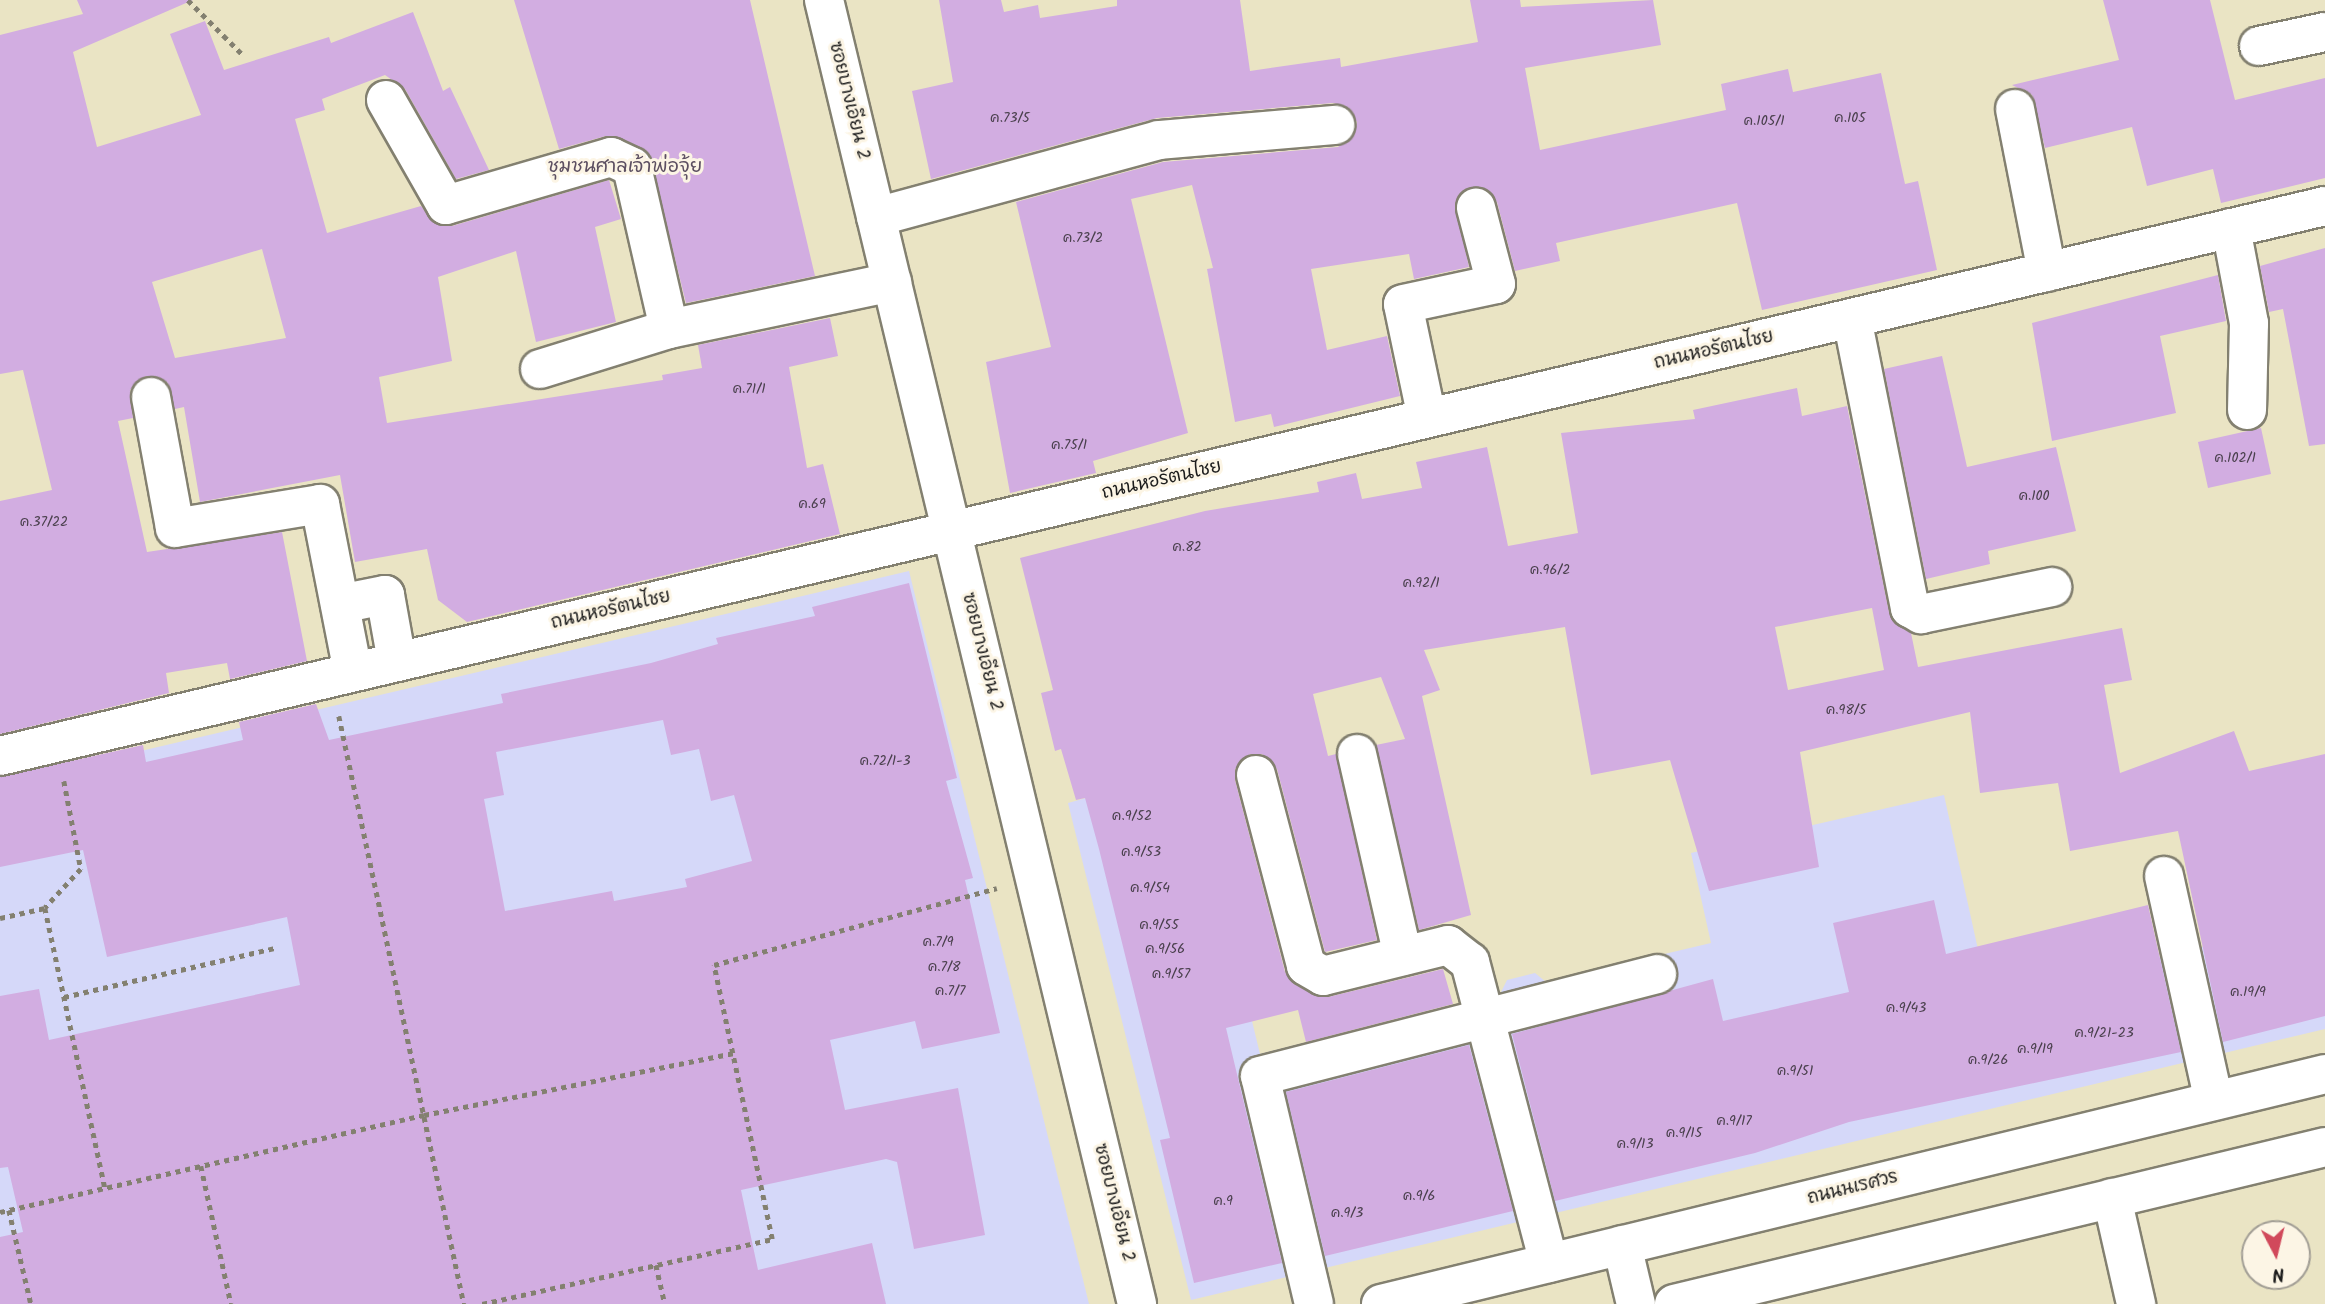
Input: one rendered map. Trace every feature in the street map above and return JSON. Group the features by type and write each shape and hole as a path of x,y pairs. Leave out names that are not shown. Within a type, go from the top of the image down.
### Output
{"street":[{"name":"ซอยบางเอียน 2","path":"824,0 1138,1304"},
{"path":"2259,47 2325,32"},
{"path":"386,100 446,205 611,157 632,167 668,329"},
{"path":"2015,109 2047,272"},
{"path":"876,217 1158,140 1335,125"},
{"name":"ถนนหอรัตนไชย","path":"0,755 2325,206"},
{"path":"1427,418 1404,304 1496,284 1476,208"},
{"path":"2231,228 2249,323 2247,410"},
{"path":"540,369 668,329 892,282"},
{"path":"1852,318 1910,608 1921,614 2052,587"},
{"path":"151,397 175,528 320,504 340,604 342,675"},
{"path":"340,604 385,595 397,662"},
{"path":"1357,754 1403,956"},
{"path":"1256,775 1306,966 1323,976 1448,945 1470,962 1488,1018 1549,1263"},
{"path":"2164,876 2214,1101"},
{"path":"1314,1304 1260,1076 1657,974"},
{"name":"ถนนนเรศวร","path":"1381,1304 2325,1074"},
{"path":"1674,1304 2325,1147"},
{"path":"2112,1198 2136,1304"},
{"path":"1622,1245 1636,1304"}],"path":[{"path":"188,0 243,55"},
{"path":"342,675 424,1115 464,1304"},
{"path":"0,918 45,908 81,869 57,742"},
{"path":"482,1304 772,1238 715,965 973,894"},
{"path":"45,908 105,1188"},
{"path":"64,997 275,948"},
{"path":"0,1212 424,1115 733,1053"},
{"path":"201,1166 231,1304"},
{"path":"9,1210 31,1304"},
{"path":"656,1265 665,1304"}],"shaded area":[{"path":"909,571 1089,1304 0,1304 0,784"},
{"path":"1191,769 1260,1054 1500,994 1507,980 1535,973 1546,982 1711,943 1691,853 1944,795 1988,995 2287,928 2325,877 2325,1029 1191,1300 1068,803"}],"building":[{"path":"77,0 193,0 73,52 97,147 201,115 170,34 205,21 224,70 329,37 331,43 413,12 443,91 450,87 489,170 456,179 405,89 385,75 322,99 325,110 295,119 327,233 421,206 434,223 452,226 609,180 621,219 595,227 616,322 536,342 516,251 438,277 452,361 379,377 387,423 663,380 662,375 702,368 698,345 830,318 838,356 789,367 807,468 823,464 840,534 467,622 438,600 427,549 355,562 340,475 200,502 184,407 175,409 167,382 146,376 130,390 133,418 118,421 147,552 282,532 307,661 230,679 227,663 166,673 169,693 0,734 0,501 52,490 23,370 0,374 0,35 83,14","holes":["262,249 286,338 175,358 152,282"]},
{"path":"514,0 750,0 815,276 686,303 649,154 606,136 559,149"},
{"path":"939,0 1001,0 1004,12 1038,5 1040,18 1117,6 1117,0 1240,0 1250,71 1340,58 1341,67 1478,42 1470,0 1520,0 1521,7 1653,0 1661,45 1525,68 1540,150 1726,110 1721,84 1788,69 1793,92 1881,73 1905,184 1918,181 1937,270 1762,310 1737,203 1556,243 1560,261 1515,271 1497,202 1482,187 1471,187 1455,203 1469,267 1414,279 1409,254 1311,269 1327,350 1387,336 1400,396 1274,427 1271,414 1235,422 1207,269 1213,268 1192,185 1131,199 1188,433 1093,461 1096,473 1010,493 986,362 1051,347 1016,202 1163,162 1338,147 1354,135 1357,122 1345,106 1333,103 1157,118 931,179 912,91 953,82"},
{"path":"2103,0 2210,0 2235,100 2325,78 2325,178 2221,203 2213,169 2147,186 2132,127 2045,148 2032,95 2012,85 2119,60"},
{"path":"2325,248 2325,444 2309,446 2283,309 2269,312 2260,266"},
{"path":"2218,275 2226,321 2160,336 2176,413 2052,441 2032,323"},
{"path":"1942,356 1967,467 2056,447 2076,531 1988,551 1990,564 1926,579 1884,369"},
{"path":"1797,388 1802,416 1847,406 1889,612 1911,633 1918,667 2122,628 2132,680 2104,685 2120,773 2234,731 2249,771 2325,754 2325,1016 2223,1042 2178,831 2070,851 2058,783 1980,793 1970,712 1800,752 1819,867 1709,891 1670,760 1591,775 1565,627 1424,650 1440,690 1422,696 1471,915 1419,930 1376,745 1405,739 1381,677 1313,694 1328,756 1336,754 1377,940 1325,952 1277,769 1262,754 1250,754 1235,769 1235,780 1285,972 1294,984 1328,997 1443,969 1453,1004 1306,1042 1298,1010 1226,1028 1282,1263 1194,1283 1160,1140 1170,1138 1099,849 1085,798 1076,800 1061,749 1055,751 1041,693 1053,690 1020,558 1205,511 1319,492 1317,482 1356,473 1362,499 1422,488 1416,462 1487,447 1508,546 1578,533 1561,433 1695,419 1693,410","holes":["1872,608 1884,670 1788,690 1775,627"]},
{"path":"2261,428 2271,474 2208,488 2198,442"},
{"path":"909,583 957,778 946,781 973,878 965,880 1000,1033 922,1049 915,1021 830,1040 845,1110 958,1088 985,1235 914,1249 897,1162 886,1159 741,1190 758,1270 872,1243 886,1304 0,1304 0,1237 23,1232 8,1167 0,1168 0,996 39,989 49,1040 300,985 287,917 107,957 83,850 0,867 0,777 143,745 146,762 243,740 239,722 316,704 329,740 503,703 501,694 651,663 718,644 716,638 815,616 812,607","holes":["663,720 671,755 699,749 711,801 734,795 752,861 685,879 687,887 614,901 612,891 505,911 484,799 504,795 496,752"]},
{"path":"1934,900 1946,954 2148,905 2181,1052 1849,1122 1755,1153 1555,1201 1512,1034 1713,979 1723,1021 1849,992 1833,923"},
{"path":"1469,1045 1513,1211 1325,1256 1286,1092"}],"district":[{"name":"ชุมชนศาลเจ้าพ่อจุ้ย","path":"625,168"}]}
